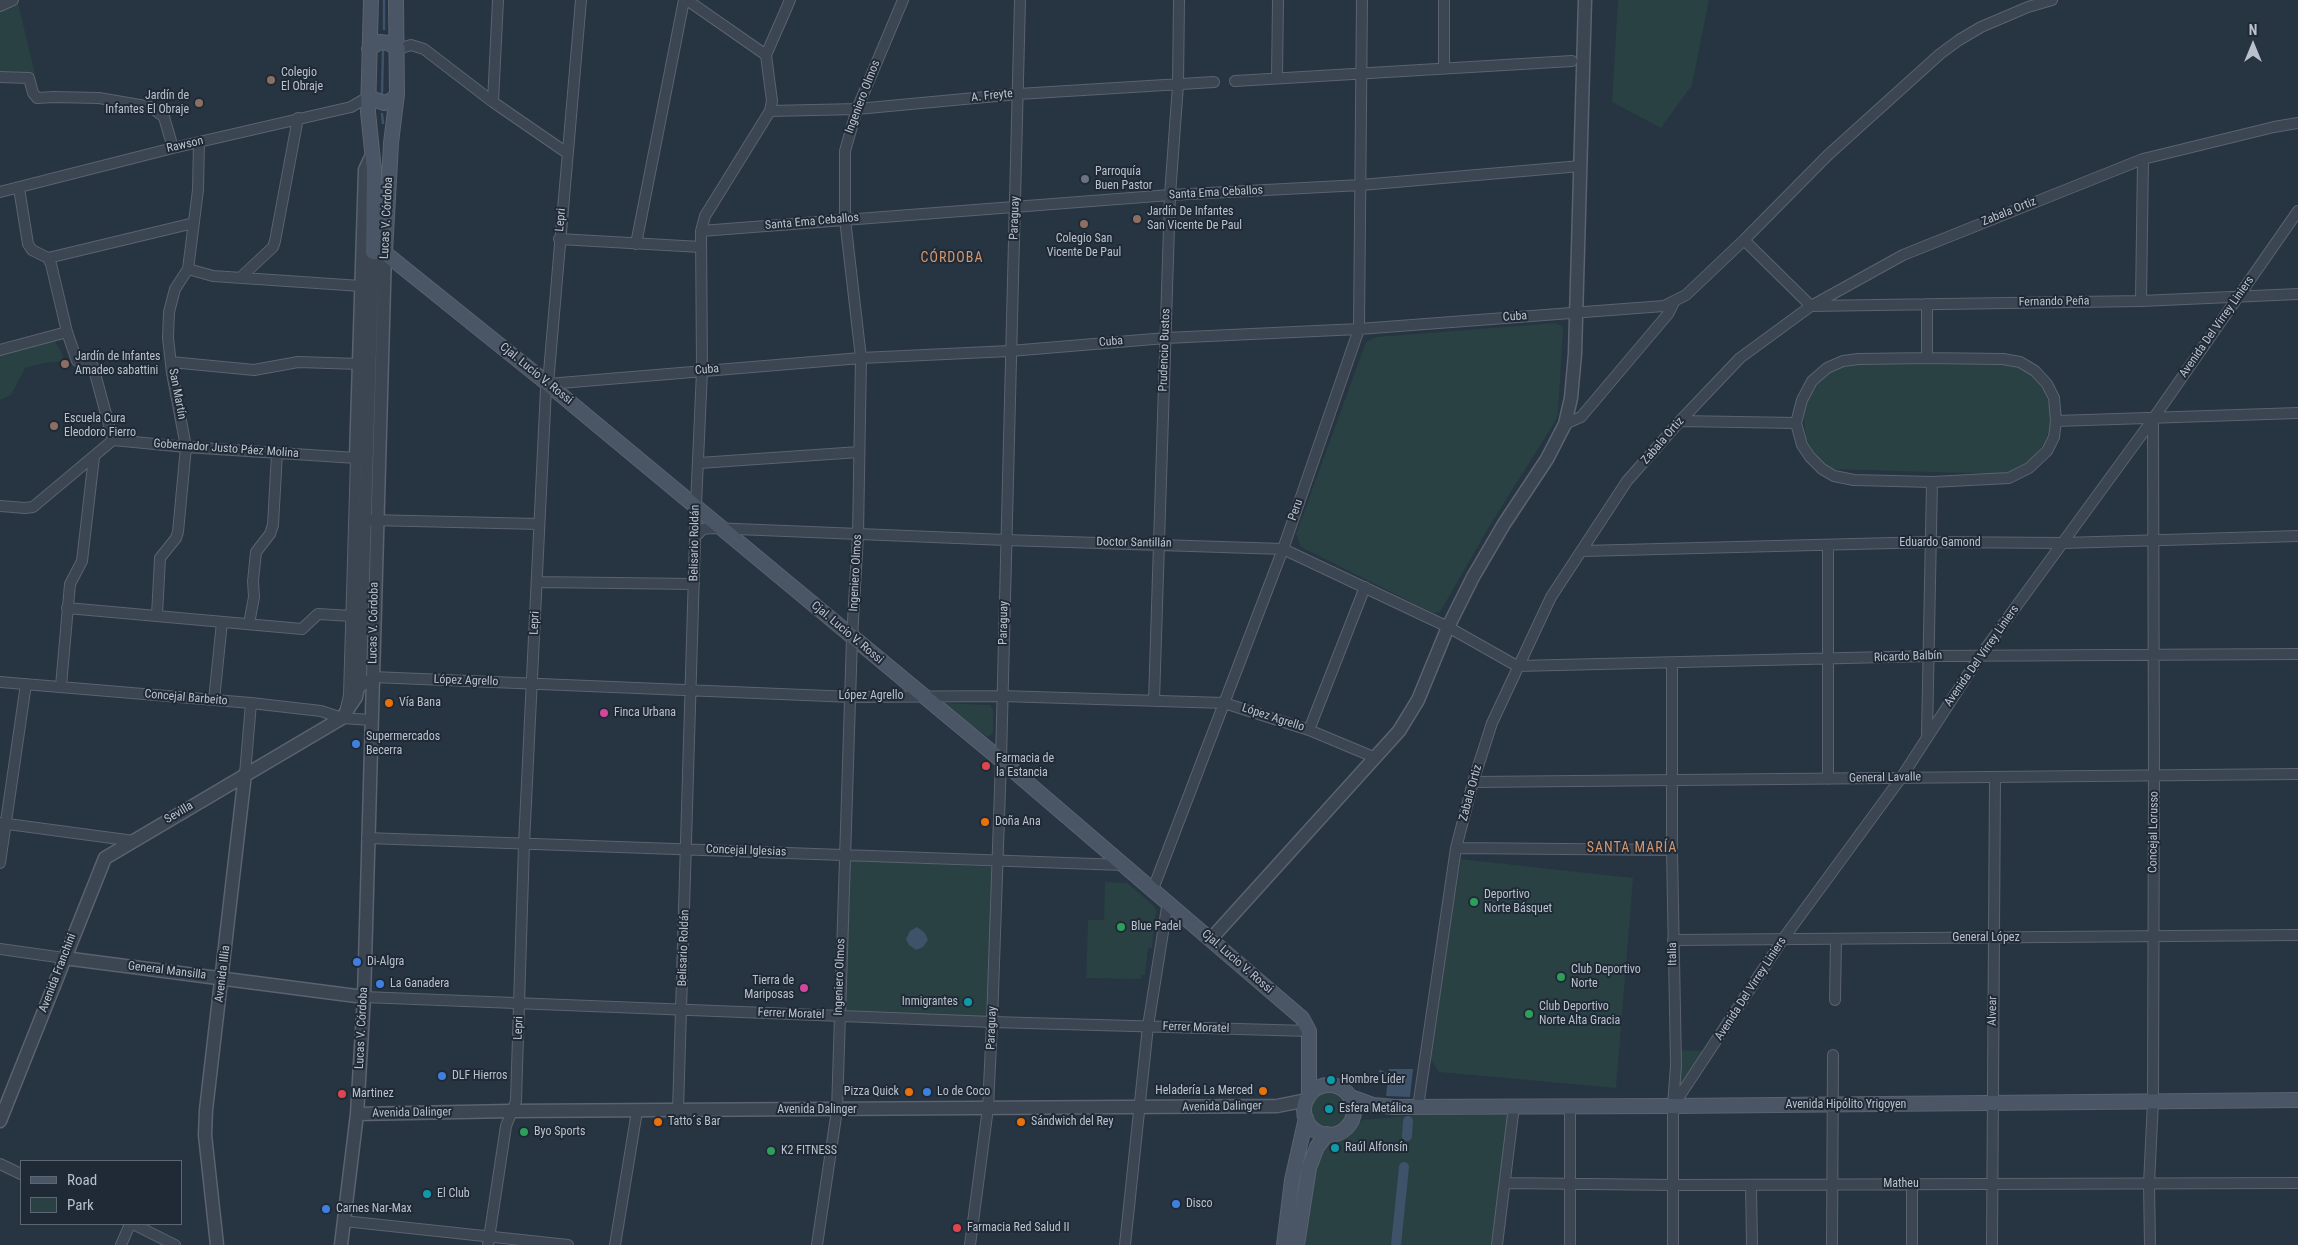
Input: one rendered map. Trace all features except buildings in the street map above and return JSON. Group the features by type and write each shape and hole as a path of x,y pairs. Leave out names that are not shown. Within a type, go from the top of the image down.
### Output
{"main road":[{"name":"Lucas V. Córdoba","path":"371,0 368,97 379,253"},
{"name":"Lucas V. Córdoba","path":"379,253 397,94 396,0"},
{"path":"369,49 380,42 388,43 398,49"},
{"path":"368,97 384,103 392,100 397,94"},
{"name":"Cjal. Lucio V. Rossi","path":"379,253 548,384 724,528 852,638 1001,760 1302,1018 1310,1038"},
{"path":"1310,1038 1314,1066 1328,1085"},
{"path":"1284,1245 1292,1180 1306,1117 1310,1038"},
{"path":"1306,1117 1313,1128 1327,1134 1338,1133 1345,1129 1353,1116 1354,1108 1351,1098 1343,1089 1328,1085 1317,1088 1308,1098"},
{"name":"Avenida Hipólito Yrigoyen","path":"1351,1098 1373,1105 1394,1107 1991,1104 2298,1100"},
{"name":"Avenida Hipólito Yrigoyen","path":"1353,1116 1372,1110 1394,1107"},
{"path":"1297,1245 1308,1168 1317,1147 1327,1134"}],"street":[{"path":"0,6 14,0"},
{"path":"493,102 498,0"},
{"name":"Lepri","path":"489,1241 506,1126 516,1101 524,844 546,388 548,384 581,0"},
{"path":"636,244 686,0 766,55"},
{"path":"770,112 772,101 766,55 790,0"},
{"name":"Ingeniero Olmos","path":"817,1245 837,1110 852,697 852,638 858,535 861,358 845,219 845,151 857,110 903,0"},
{"name":"Paraguay","path":"970,1245 988,1108 992,1022 996,859 1001,760 1020,0"},
{"name":"Prudencio Bustos","path":"1154,701 1170,195 1178,85 1179,0"},
{"path":"1277,78 1278,0"},
{"name":"Peru","path":"1153,889 1283,549 1359,329 1362,0"},
{"path":"1444,0 1444,68"},
{"path":"1211,939 1399,731 1418,700 1448,627 1473,577 1504,524 1547,459 1566,424 1571,398 1577,312 1585,0"},
{"path":"1566,424 1581,417 1668,314 1674,302 1686,295 1828,156 1940,54 1981,27 2028,7 2052,0"},
{"path":"398,49 411,45 424,49 493,102 567,153"},
{"path":"1235,80 1572,61"},
{"path":"0,77 29,78 33,93 37,98 99,98 151,107 164,117 173,148"},
{"name":"A. Freyte","path":"770,112 857,110 1018,94 1214,82"},
{"name":"Rawson","path":"0,192 173,148 351,107 368,97"},
{"name":"Belisario Roldán","path":"678,1111 696,505 702,371 701,231 705,216 770,112"},
{"path":"240,278 273,247 276,241 298,118"},
{"name":"Zabala Ortiz","path":"1418,1107 1456,848 1472,782 1492,722 1550,597 1627,482 1680,421 1740,358 1811,306 1903,255 2143,159 2274,127 2298,123"},
{"name":"San Martín","path":"157,615 160,558 176,538 178,532 186,447 171,362 168,338 169,312 176,289 188,269 198,190 199,142"},
{"name":"Lucas V. Córdoba","path":"356,458 365,170 371,157"},
{"path":"2141,301 2143,159"},
{"name":"Santa Ema Ceballos","path":"701,231 1170,195 1361,184 1581,166"},
{"path":"0,506 33,507 113,440 93,366 76,362 51,264 48,258 32,250 28,244 19,188"},
{"name":"Avenida Del Virrey Liniers","path":"1673,1106 1783,939 1901,778 1980,656 2153,419 2298,211"},
{"path":"48,258 194,223"},
{"path":"559,239 701,247"},
{"path":"1744,240 1811,306"},
{"name":"Lucas V. Córdoba","path":"342,718 356,697 359,688 365,520 379,253"},
{"path":"188,269 213,276 361,286"},
{"name":"Fernando Peña","path":"1811,306 2141,301 2298,294"},
{"name":"Cuba","path":"548,384 861,358 1010,351 1166,338 1359,329 1653,307 1674,302"},
{"path":"1927,304 1927,358"},
{"path":"0,350 67,332"},
{"path":"1927,358 2003,359 2020,362 2035,371 2047,384 2054,398 2056,421 2054,437 2047,451 2029,468 2009,478 1932,482 1854,480 1834,476 1822,469 1810,457 1802,445 1796,423 1802,400 1812,381 1827,368 1843,361 1858,359 1927,358"},
{"path":"171,362 254,370 298,362 359,364"},
{"path":"2056,421 2298,413"},
{"name":"Concejal Lorusso","path":"2150,1245 2149,1184 2153,1101 2153,419"},
{"path":"1680,421 1796,423"},
{"name":"Gobernador Justo Páez Molina","path":"113,440 186,447 356,458"},
{"path":"699,463 859,452"},
{"path":"249,624 254,597 253,581 256,552 270,534 273,525 277,453"},
{"path":"61,686 70,584 82,562 94,457"},
{"path":"342,718 349,695 352,616 365,520 356,458"},
{"path":"1927,736 1932,482"},
{"path":"365,520 539,524"},
{"name":"Lucas V. Córdoba","path":"341,1245 357,1114 364,997 373,677 365,520"},
{"name":"Doctor Santillán","path":"696,536 703,529 724,528 858,535 1283,549 1448,627 1517,666"},
{"name":"Eduardo Gamond","path":"1582,551 1931,542 2063,543 2298,536"},
{"path":"1828,545 1828,779"},
{"path":"537,582 694,584"},
{"path":"1309,730 1365,587"},
{"path":"67,608 302,629 318,614 352,616"},
{"path":"214,700 222,622"},
{"name":"Ricardo Balbín","path":"1517,666 1828,660 1928,656 2298,654"},
{"name":"Italia","path":"1672,663 1672,850 1676,1065 1673,1106 1674,1245"},
{"path":"359,688 373,677"},
{"name":"López Agrello","path":"373,677 852,697 1002,696 1224,703 1309,730 1376,758"},
{"name":"Concejal Barbeito","path":"0,682 251,703 321,711 342,718 371,720"},
{"path":"0,864 4,823 26,684"},
{"name":"Avenida Illia","path":"217,1245 205,1135 206,1110 245,774 251,703"},
{"name":"Sevilla","path":"134,840 342,718"},
{"name":"General Lavalle","path":"1472,782 2298,774"},
{"name":"Alvear","path":"1992,1245 1991,1104 1996,777"},
{"path":"4,823 134,840"},
{"name":"Concejal Iglesias","path":"367,838 1124,865"},
{"name":"Avenida Franchini","path":"0,1121 105,858 134,840"},
{"path":"1456,848 1672,850"},
{"path":"1125,1245 1148,1026 1168,902"},
{"name":"General López","path":"1673,940 2298,936"},
{"path":"1835,1000 1836,939"},
{"name":"General Mansilla","path":"0,949 364,997"},
{"name":"Ferrer Moratel","path":"364,997 992,1022 1148,1026 1310,1038"},
{"path":"1832,1245 1833,1055"},
{"name":"Avenida Dalinger","path":"1277,1106 1308,1098"},
{"name":"Avenida Dalinger","path":"357,1114 511,1111 637,1112 1277,1106 1295,1110 1306,1117"},
{"path":"1497,1245 1514,1106"},
{"path":"1570,1106 1570,1245"},
{"path":"615,1245 637,1112"},
{"path":"0,1164 20,1174"},
{"name":"Matheu","path":"1505,1183 1751,1185 2298,1183"},
{"path":"1912,1184 1912,1245"},
{"path":"1751,1185 1752,1245"},
{"path":"344,1221 489,1241 568,1245"},
{"path":"121,1245 131,1225"},
{"path":"133,1225 175,1245"}],"green space":[{"path":"1618,0 1709,0 1692,85 1661,128 1612,102"},
{"path":"18,3 35,74 0,72 0,10"},
{"path":"1555,323 1562,326 1563,330 1556,420 1490,525 1440,612 1433,613 1301,547 1296,534 1366,342 1376,337"},
{"path":"39,335 54,340 62,353 64,361 44,363 25,368 11,395 0,400 0,347"},
{"path":"2010,361 2035,377 2043,387 2049,404 2051,420 2047,436 2039,452 2027,463 2010,472 1998,474 1829,469 1817,458 1806,438 1803,413 1810,393 1821,377 1846,362"},
{"path":"942,703 990,705 993,710 993,733 987,737"},
{"name":"Club Deportivo Norte Alta Gracia","path":"1461,859 1633,878 1616,1088 1439,1072 1429,1057"},
{"path":"851,860 993,867 986,1017 844,1011"},
{"name":"Blue Padel","path":"1105,882 1127,883 1154,906 1156,911 1152,948 1148,948 1145,975 1142,975 1141,979 1086,978 1088,920 1104,920"},
{"path":"1675,1050 1710,1051 1674,1098"},
{"path":"1333,1089 1341,1092 1347,1098 1350,1110 1347,1122 1341,1128 1325,1131 1317,1128 1311,1122 1308,1106 1311,1098 1317,1092"},
{"path":"1508,1112 1492,1245 1304,1245 1311,1188 1317,1164 1329,1141 1342,1136 1363,1120 1414,1115"}],"water":[{"path":"917,927 925,933 928,940 923,947 916,950 909,945 906,939 910,931"},
{"path":"1389,1069 1413,1069 1410,1097 1386,1096"}],"waterway":[{"path":"384,0 384,29"},
{"path":"382,94 383,50"},
{"path":"382,114 383,123"},
{"path":"1380,1071 1390,1076"},
{"path":"1407,1136 1408,1121"},
{"path":"1396,1245 1404,1167"}],"place":[{"name":"Colegio El Obraje","path":"271,80"},
{"name":"Jardín de Infantes El Obraje","path":"199,103"},
{"name":"Parroquía Buen Pastor","path":"1085,179"},
{"name":"Jardín De Infantes San Vicente De Paul","path":"1137,219"},
{"name":"Colegio San Vicente De Paul","path":"1084,224"},
{"name":"Jardín de Infantes Amadeo sabattini","path":"65,364"},
{"name":"Escuela Cura Eleodoro Fierro","path":"54,426"},
{"name":"Vía Bana","path":"389,703"},
{"name":"Finca Urbana","path":"604,713"},
{"name":"Supermercados Becerra","path":"356,744"},
{"name":"Farmacia de la Estancia","path":"986,766"},
{"name":"Doña Ana","path":"985,822"},
{"name":"Deportivo Norte Básquet","path":"1474,902"},
{"name":"Blue Padel","path":"1121,927"},
{"name":"Di-Algra","path":"357,962"},
{"name":"Club Deportivo Norte","path":"1561,977"},
{"name":"La Ganadera","path":"380,984"},
{"name":"Tierra de Mariposas","path":"804,988"},
{"name":"Inmigrantes","path":"968,1002"},
{"name":"Club Deportivo Norte Alta Gracia","path":"1529,1014"},
{"name":"DLF Hierros","path":"442,1076"},
{"name":"Hombre Líder","path":"1331,1080"},
{"name":"Heladería La Merced","path":"1263,1091"},
{"name":"Pizza Quick","path":"909,1092"},
{"name":"Lo de Coco","path":"927,1092"},
{"name":"Martinez","path":"342,1094"},
{"name":"Esfera Metálica","path":"1329,1109"},
{"name":"Tatto´s Bar","path":"658,1122"},
{"name":"Sándwich del Rey","path":"1021,1122"},
{"name":"Byo Sports","path":"524,1132"},
{"name":"Raúl Alfonsín","path":"1335,1148"},
{"name":"K2 FITNESS","path":"771,1151"},
{"name":"El Club","path":"427,1194"},
{"name":"Disco","path":"1176,1204"},
{"name":"Carnes Nar-Max","path":"326,1209"},
{"name":"Farmacia Red Salud II","path":"957,1228"}],"district":[{"name":"CÓRDOBA","path":"952,258"},
{"name":"SANTA MARÍA","path":"1632,848"}]}
